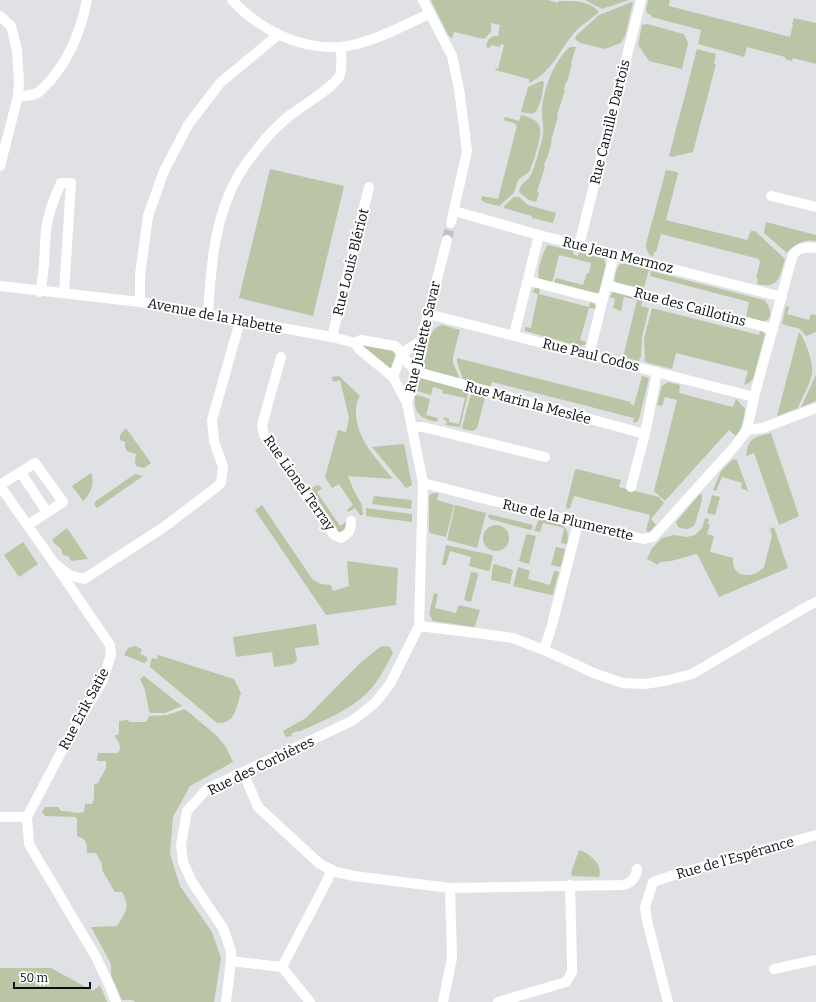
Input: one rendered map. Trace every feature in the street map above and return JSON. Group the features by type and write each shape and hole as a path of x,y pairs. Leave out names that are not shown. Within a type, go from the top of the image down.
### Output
{"street":[{"path":"18,96 28,96 38,92 59,71 80,30 87,0"},
{"path":"232,0 252,20 278,35 296,42 316,46 341,47 364,41 390,33 429,14"},
{"path":"423,0 452,56 459,89 467,151 451,223"},
{"name":"Rue Camille Dartois","path":"579,244 641,0"},
{"path":"0,16 11,26 17,50 18,96 0,164"},
{"path":"140,302 140,275 148,216 164,171 188,125 220,83 278,35"},
{"path":"208,314 213,251 221,214 238,178 252,156 273,130 329,87 339,76 341,66 341,47"},
{"path":"40,292 44,276 46,229 49,211 61,183 71,183 64,294"},
{"name":"Rue Louis Blériot","path":"332,337 369,187"},
{"path":"771,196 816,207"},
{"name":"Rue Jean Mermoz","path":"454,211 540,235 782,297"},
{"path":"514,335 540,235"},
{"name":"Rue Juliette Savar","path":"419,626 423,483 407,403 415,375 413,369 423,346 421,341 447,240"},
{"name":"Rue de la Plumerette","path":"423,483 643,539 653,537 736,446 747,430 754,397 793,254 803,248 816,248"},
{"path":"589,355 614,254"},
{"path":"528,281 603,300"},
{"name":"Avenue de la Habette","path":"0,286 40,292 140,302 332,337 355,343 361,340 390,345 397,347 402,353"},
{"name":"Rue des Caillotins","path":"607,286 773,330"},
{"name":"Rue Paul Codos","path":"428,314 754,397"},
{"path":"80,601 80,589 84,579 164,527 218,486 221,482 223,467 214,441 212,420 240,321"},
{"path":"393,377 402,353 421,341"},
{"path":"355,343 360,350 393,377 407,403"},
{"path":"393,377 413,369 402,353"},
{"name":"Rue Lionel Terray","path":"281,357 262,424 264,435 334,535 341,538 347,536 351,529 351,521"},
{"name":"Rue Marin la Meslée","path":"413,369 421,373 491,393 645,434"},
{"path":"631,487 645,434 657,372"},
{"path":"747,430 763,428 816,408"},
{"path":"412,427 423,427 545,457"},
{"path":"0,486 35,463 63,502 28,525"},
{"path":"21,473 48,512"},
{"name":"Rue Erik Satie","path":"0,486 110,645 112,655 103,680 65,745 27,817"},
{"path":"544,650 552,625 578,523"},
{"path":"54,563 69,575 84,579"},
{"path":"419,626 513,638 544,650 596,674 623,683 645,684 692,674 816,602"},
{"name":"Rue des Corbières","path":"226,1002 231,961 229,946 223,928 192,882 183,862 181,845 187,811 207,789 344,726 367,710 382,695 390,684 419,626"},
{"path":"243,772 258,807 320,864 331,870 354,876 450,888 623,885 628,884 634,879 637,869"},
{"path":"0,817 27,817 29,844 96,957 116,1002"},
{"name":"Rue de l'Espérance","path":"668,1002 647,921 645,906 654,882 816,834"},
{"path":"282,967 327,881 331,870"},
{"path":"498,1002 566,982 572,972 570,885"},
{"path":"443,1002 452,958 450,888"},
{"path":"774,969 816,960"},
{"path":"231,961 282,967 310,1002"}],"green space":[{"path":"431,0 548,0 558,3 559,1 575,1 586,3 599,12 574,33 549,68 537,79 529,83 529,79 495,70 496,68 498,69 504,45 501,44 500,47 491,45 490,48 486,47 488,40 493,36 498,36 500,25 491,23 491,32 484,39 454,32 452,38 448,35"},
{"path":"585,0 629,0 602,9"},
{"path":"648,0 670,0 669,6 790,37 794,18 816,23 816,64 793,58 792,61 785,59 785,57 747,47 744,57 698,44 701,30 651,17 646,10"},
{"path":"632,2 625,36 621,43 605,49 580,43 575,39 576,36 599,15"},
{"path":"647,24 684,34 688,43 682,69 649,61 638,45 642,25"},
{"path":"570,47 576,47 557,115 552,141 537,192 539,193 536,202 529,200 519,192 521,185 532,173 537,158 543,131 542,113 544,96 550,77 559,60"},
{"path":"697,49 716,54 714,63 716,64 693,152 671,157 669,156"},
{"path":"541,81 544,83 541,100 537,110 533,114 521,112 528,87"},
{"path":"521,115 533,119 540,128 538,145 530,171 518,180 514,193 499,206 486,203 481,200 482,196 498,199 517,126 515,125 516,124 504,120 505,117 519,121"},
{"path":"270,169 344,186 313,316 239,298"},
{"path":"666,170 677,172 678,174 666,220 747,240 751,231 755,231 785,259 780,276 774,283 770,285 757,284 758,278 756,278 760,262 759,259 661,234 656,252 654,252 653,257 650,255 646,244"},
{"path":"514,197 519,197 528,205 556,213 553,223 532,218 532,216 504,208 504,206"},
{"path":"766,222 816,235 816,241 800,243 787,253 764,233"},
{"path":"548,245 574,251 573,254 578,256 579,252 604,259 606,265 599,292 596,294 554,283 556,278 583,285 587,273 589,273 591,263 559,255 552,283 539,279 538,271 540,261"},
{"path":"620,264 627,264 649,270 643,291 615,283 617,268"},
{"path":"651,271 764,300 768,305 770,317 765,321 746,318 749,302 650,276"},
{"path":"536,287 540,288 539,294 589,307 591,301 596,306 596,309 589,308 580,340 586,342 585,345 579,346 525,331 525,327 531,328 538,294 532,292"},
{"path":"613,292 643,300 641,306 649,308 642,337 641,357 639,361 623,357 637,300 624,297 621,311 613,308 615,299 610,297"},
{"path":"786,306 789,307 787,314 809,320 811,314 816,315 816,332 806,336 800,329 782,324"},
{"path":"652,308 759,335 760,330 765,334 753,379 744,385 748,371 676,353 672,369 645,362 644,338"},
{"path":"442,325 460,330 453,357 453,363 460,379 425,369 424,366 426,348 430,336 437,327"},
{"path":"799,332 804,340 810,358 812,369 811,377 798,408 777,416"},
{"path":"359,344 392,349 396,356 392,370"},
{"path":"457,358 631,402 630,404 634,405 642,376 649,378 639,419 637,422 633,423 634,418 492,382 490,389 464,382"},
{"path":"816,375 816,401 801,407"},
{"path":"339,376 360,396 357,402 356,419 362,438 373,455 393,479 348,476 362,505 363,515 360,515 355,508 348,512 347,510 353,505 339,484 332,488 325,477 338,430 346,432 349,418 340,380 333,382 332,377"},
{"path":"422,378 469,390 460,427 446,425 447,422 443,418 449,419 449,422 459,424 465,398 442,393 443,390 433,387 431,395 417,391 419,379"},
{"path":"668,382 680,385 679,393 733,407 736,399 745,409 741,427 736,436 729,430 665,501 654,491 677,400 665,397 662,406 657,405 662,386"},
{"path":"472,390 486,394 477,428 473,431 463,429 462,427"},
{"path":"417,395 430,399 426,415 438,418 436,422 426,419 419,414 415,407 415,396"},
{"path":"126,428 151,463 144,468 136,466 136,454 127,451 125,442 120,440 120,435"},
{"path":"771,433 799,516 779,525 754,453 746,456 751,441 757,437"},
{"path":"404,444 412,485 406,488 372,447"},
{"path":"733,459 737,460 748,491 741,488 742,483 722,477 716,491 713,490 721,471"},
{"path":"577,469 621,480 619,487 659,497 664,503 651,519 656,525 649,532 646,531 650,515 574,496 570,508 567,509 566,506 575,470"},
{"path":"91,473 93,481 92,488 83,501 72,486"},
{"path":"135,474 143,476 97,508 94,504 96,501"},
{"path":"318,485 322,488 317,492 340,526 346,522 346,530 338,533 338,530 313,492 309,491 311,488"},
{"path":"433,493 439,493 437,500 454,505 446,537 430,533 429,531 429,496"},
{"path":"702,494 702,500 695,524 687,529 678,527 676,522 699,495"},
{"path":"712,495 720,497 715,515 707,513"},
{"path":"374,496 412,500 411,509 372,504"},
{"path":"262,505 313,580 321,584 331,585 333,591 349,586 347,561 398,568 396,605 326,615 255,510"},
{"path":"455,505 486,513 477,548 447,540"},
{"path":"366,508 412,514 412,522 366,516"},
{"path":"489,514 533,525 532,529 530,530 490,519 488,517"},
{"path":"705,518 709,519 708,524 710,525 707,534 714,536 710,552 733,558 733,565 739,573 744,575 755,574 764,567 772,536 770,529 774,527 788,568 719,597 697,554 671,561 660,562 658,565 647,559 652,548 662,538 674,535 687,537 695,535 702,528"},
{"path":"539,519 557,523 565,527 568,537 567,544 561,543 564,528 543,523 540,532 535,531"},
{"path":"496,525 505,529 509,538 505,547 496,551 487,547 483,538 487,529"},
{"path":"67,528 88,559 71,561 68,556 63,555 61,549 53,542 53,539"},
{"path":"527,534 536,536 529,564 519,561"},
{"path":"23,542 38,564 19,577 4,555"},
{"path":"446,545 492,555 490,570 488,571 469,566 471,557 450,551 446,565 442,565"},
{"path":"556,547 565,549 561,566 559,567 551,565"},
{"path":"495,564 513,570 510,584 491,580 493,565"},
{"path":"518,567 530,571 528,579 550,585 554,571 559,572 553,594 551,595 513,586"},
{"path":"471,572 477,573 478,575 471,602 464,600"},
{"path":"434,593 438,594 435,608 456,613 459,605 480,610 475,626 433,621 429,614"},
{"path":"316,624 319,645 295,648 297,660 293,664 274,667 272,652 236,657 233,637"},
{"path":"135,646 142,649 140,654 147,657 147,661 144,663 124,655 128,648"},
{"path":"380,647 390,647 393,653 379,678 361,699 335,715 298,732 297,731 291,734 292,736 286,737 283,731 306,718 359,664"},
{"path":"158,655 234,679 241,693 232,718 223,723 217,723 150,667 152,658 157,659"},
{"path":"144,676 182,706 165,713 151,713 149,711 145,690 140,679"},
{"path":"185,709 217,736 226,747 233,762 190,786 173,817 170,854 180,886 212,932 221,958 214,1002 136,1002 132,1000 122,1000 111,975 111,964 91,927 117,926 126,910 125,897 122,892 115,892 102,870 102,864 96,853 87,853 86,842 77,836 77,819 75,817 45,816 42,812 45,807 58,807 61,811 81,813 84,812 85,804 92,804 94,799 94,784 98,783 106,768 106,761 97,761 98,753 118,753 120,750 120,746 115,735 118,735 119,732 119,721 128,720 129,722 146,722 149,716 167,715"},
{"path":"579,850 588,854 598,864 600,873 599,877 572,876 571,873"},
{"path":"0,968 51,968 93,991 100,985 107,1002 0,1002"}],"tunnel":[{"path":"447,240 451,223"}]}
